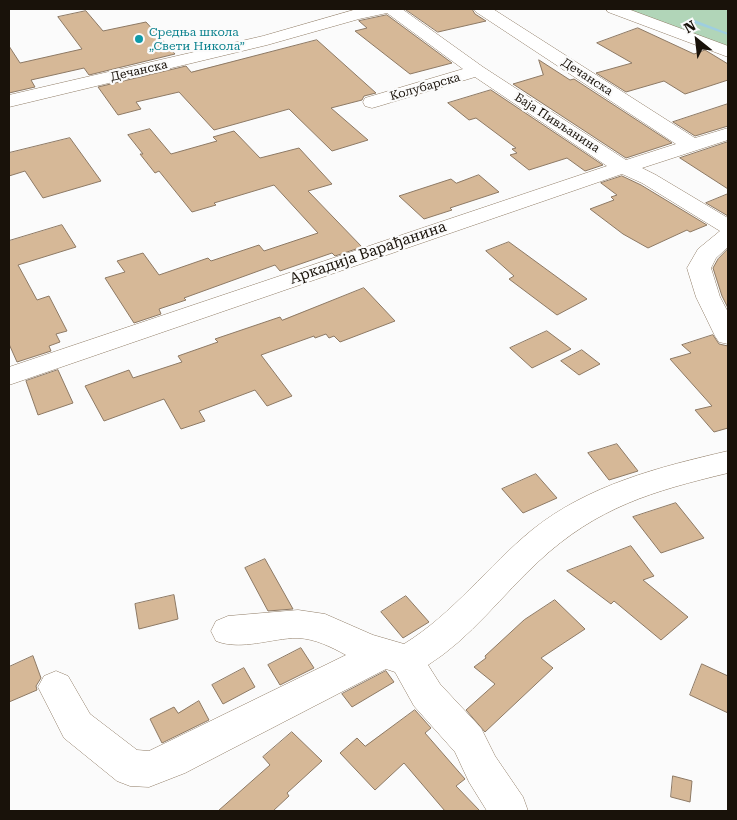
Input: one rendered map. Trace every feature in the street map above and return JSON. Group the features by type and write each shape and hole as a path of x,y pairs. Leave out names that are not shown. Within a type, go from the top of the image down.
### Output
{"street":[{"name":"Дечанска","path":"9,101 268,40 359,11 385,9"},
{"name":"Баја Пивљанина","path":"392,9 477,71 623,167 649,179 728,227"},
{"name":"Дечанска","path":"482,9 692,145"},
{"path":"614,9 728,52"},
{"name":"Колубарска","path":"372,102 477,71"},
{"name":"Аркадија Варађанина","path":"9,376 623,167 728,134"},
{"path":"728,236 706,254 699,268 708,297 728,336"},
{"path":"56,687 77,726 130,768 148,769 172,760 438,639 560,526 592,506 643,485 683,472 728,462"},
{"path":"228,631 298,624 325,628 366,648 396,657 468,740 482,769 509,811"}],"green space":[{"path":"625,9 728,9 728,48"}],"building":[{"path":"405,9 472,9 475,14 486,21 438,32"},
{"path":"86,11 103,31 146,22 175,54 89,75 84,68 31,80 35,87 9,93 9,46 20,63 82,49 58,17"},
{"path":"387,15 452,63 410,74 355,31 367,28 359,21"},
{"path":"638,28 694,54 705,50 728,64 728,80 685,94 664,81 626,92 596,73 632,63 597,43"},
{"path":"317,40 376,93 364,96 362,100 331,108 368,140 332,151 289,109 214,130 179,92 136,102 141,109 118,115 98,87 186,66 191,72"},
{"path":"539,60 570,80 574,79 672,143 626,158 513,84 543,75"},
{"path":"491,90 603,165 585,171 567,158 529,170 510,155 517,153 512,149 516,148 476,118 469,120 448,103"},
{"path":"728,104 728,126 695,136 673,122"},
{"path":"150,129 171,154 217,141 213,137 234,131 260,158 299,148 332,184 308,191 362,247 335,256 332,253 280,271 275,265 184,298 186,300 159,309 161,314 134,323 105,278 125,272 117,261 143,253 159,275 208,258 211,261 259,245 264,251 318,233 274,185 214,203 216,205 192,212 159,171 155,173 128,135"},
{"path":"70,138 101,181 43,198 25,171 9,176 9,153"},
{"path":"728,142 728,189 680,158"},
{"path":"479,175 499,192 450,208 452,210 424,219 399,196 451,179 456,183"},
{"path":"622,176 641,185 707,225 690,232 687,230 648,248 623,234 590,209 614,200 611,197 617,195 601,183"},
{"path":"728,194 728,216 706,203"},
{"path":"62,225 76,247 18,265 37,300 49,296 67,331 56,334 60,342 49,346 51,351 17,362 9,344 9,241"},
{"path":"509,242 587,299 557,315 509,279 514,276 486,251"},
{"path":"728,249 728,308 713,268 718,259"},
{"path":"364,288 395,321 340,342 334,336 329,338 326,334 315,338 314,336 261,355 292,396 267,406 255,390 199,411 205,421 181,429 164,399 104,421 85,386 129,370 133,378 182,362 178,356 218,342 215,339 280,317 282,320"},
{"path":"547,331 571,349 532,368 510,348"},
{"path":"713,335 719,344 728,346 728,428 714,432 695,410 712,406 670,359 691,353 682,345"},
{"path":"582,350 600,364 579,375 561,361"},
{"path":"58,370 73,403 38,415 26,381"},
{"path":"617,444 638,471 609,480 588,453"},
{"path":"536,474 557,498 523,513 502,489"},
{"path":"676,503 704,538 661,553 633,517"},
{"path":"631,546 654,576 643,580 688,617 661,640 614,601 611,604 567,571"},
{"path":"265,559 293,609 268,611 245,568"},
{"path":"174,595 178,619 139,629 135,604"},
{"path":"406,596 429,622 403,638 381,612"},
{"path":"555,600 585,629 541,658 553,668 485,732 466,710 495,684 474,667 486,658 485,656 524,620"},
{"path":"301,648 314,668 280,685 268,665"},
{"path":"33,656 41,678 36,686 37,690 9,702 9,667"},
{"path":"702,664 728,676 728,713 690,695"},
{"path":"244,668 255,687 223,704 212,685"},
{"path":"386,671 394,682 352,707 342,694"},
{"path":"199,701 209,720 162,743 150,719 174,707 178,713"},
{"path":"415,710 431,728 425,733 465,779 456,786 480,811 445,811 404,763 375,790 340,753 357,738 365,746"},
{"path":"292,732 322,761 287,793 289,796 273,811 218,811 270,765 263,757"},
{"path":"673,776 692,781 690,802 671,797"}],"waterway":[{"path":"690,20 728,34"}],"place":[{"name":"Средња школа „Свети Никола”","path":"139,39"}]}
